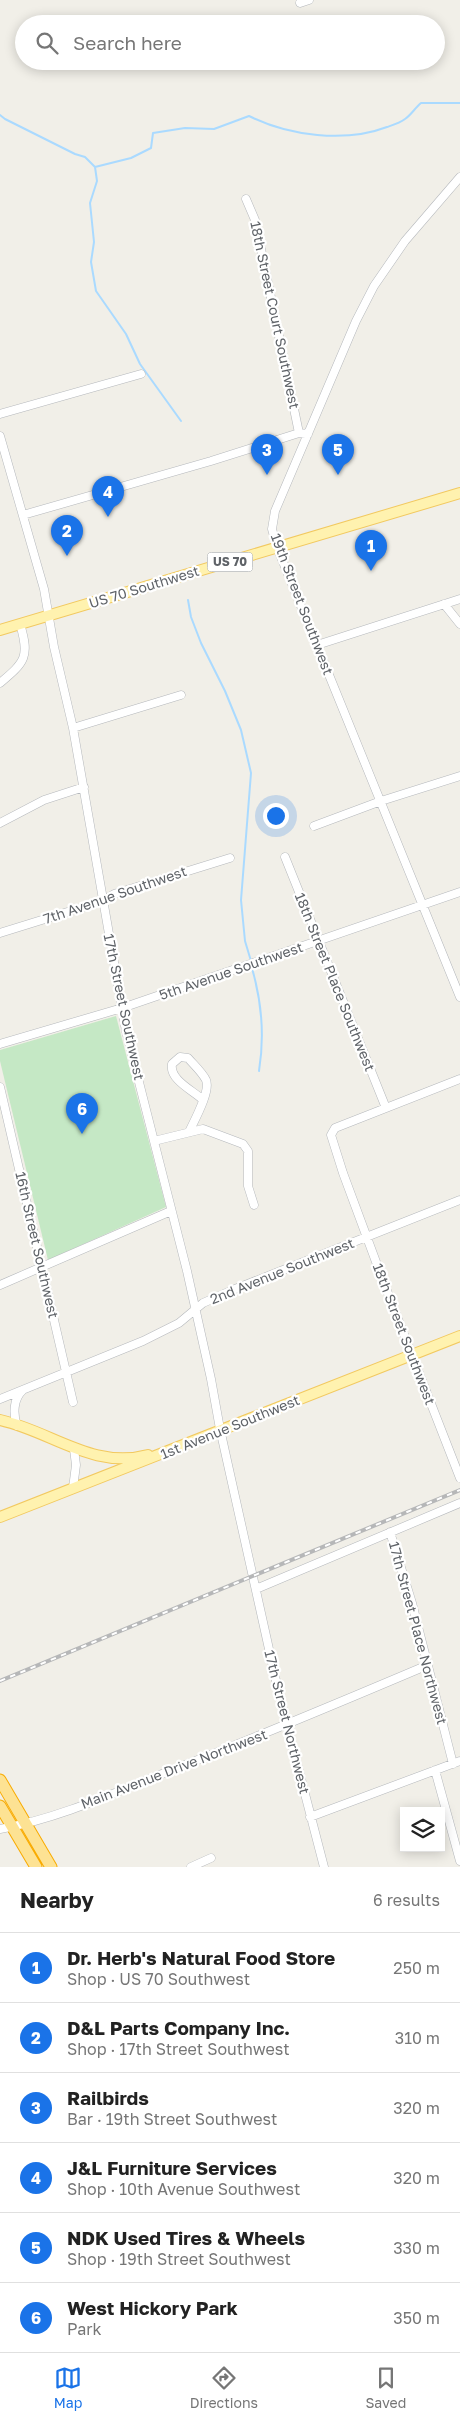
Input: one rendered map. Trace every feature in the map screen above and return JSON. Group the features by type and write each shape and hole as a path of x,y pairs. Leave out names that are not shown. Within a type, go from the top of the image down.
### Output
{"highway":[{"path":"0,1780 51,1867"},
{"path":"0,1806 36,1867"}],"main road":[{"name":"US 70 Southwest","path":"0,630 460,493"},
{"name":"1st Avenue Southwest","path":"0,1517 139,1464 220,1429 460,1336"},
{"path":"0,1420 74,1449 116,1459 143,1456 175,1447"}],"street":[{"path":"300,3 309,0"},
{"name":"19th Street Southwest","path":"460,177 405,241 374,286 356,321 275,511 272,528 277,547 460,998"},
{"name":"18th Street Court Southwest","path":"246,199 257,228 299,433"},
{"path":"0,414 141,374"},
{"path":"23,514 211,461 299,433 308,434"},
{"name":"17th Street Southwest","path":"0,436 50,615 54,647 84,786 122,1008 196,1308 220,1429 253,1576"},
{"path":"317,645 460,599"},
{"path":"444,604 460,624"},
{"path":"0,683 18,667 24,657 25,642 20,624"},
{"path":"73,728 181,695"},
{"path":"314,826 381,801 460,776"},
{"path":"0,823 44,800 84,786"},
{"name":"18th Street Place Southwest","path":"285,857 386,1108"},
{"name":"7th Avenue Southwest","path":"0,934 103,901 114,894 230,858"},
{"name":"5th Avenue Southwest","path":"0,1044 122,1008 460,892"},
{"path":"189,1132 203,1100 207,1090 206,1079 188,1058 180,1058 172,1064 172,1070 188,1090 203,1100"},
{"path":"386,1108 460,1079"},
{"name":"16th Street Southwest","path":"0,1087 73,1402"},
{"name":"18th Street Southwest","path":"386,1108 335,1128 332,1132 332,1139 366,1236 460,1479"},
{"path":"154,1141 189,1132 209,1130 246,1147 249,1157 248,1186 254,1206"},
{"name":"2nd Avenue Southwest","path":"0,1399 157,1333 179,1322 196,1308 235,1289 460,1200"},
{"path":"0,1285 171,1211"},
{"path":"17,1426 16,1402 19,1394 27,1387"},
{"path":"73,1488 76,1465 74,1449"},
{"path":"256,1589 460,1502"},
{"name":"17th Street Place Northwest","path":"390,1532 412,1603 456,1762"},
{"name":"17th Street Northwest","path":"253,1576 287,1725 324,1867"},
{"name":"Main Avenue Drive Northwest","path":"0,1828 49,1817 104,1797 287,1725 428,1665"},
{"path":"310,1817 456,1762"},
{"path":"435,1770 460,1862"},
{"path":"191,1867 211,1858"}],"green space":[{"path":"116,1016 166,1207 48,1260 0,1061 0,1050"}],"waterway":[{"path":"95,167 131,158 151,148 153,133 185,128 214,129 249,116 265,123 299,132 317,135 353,135 371,132 399,123 421,103 460,103"},
{"path":"0,115 75,154 85,157 95,167"},
{"path":"95,167 97,181 90,203 94,242 91,262 96,291 126,334 140,364 181,421"},
{"path":"188,600 191,617 201,643 225,691 241,730 251,773 241,900 245,941 251,961"},
{"path":"251,965 258,992 262,1031 259,1071"}],"railway":[{"path":"0,1681 460,1490"}],"place":[{"name":"Railbirds","path":"267,475"},
{"name":"NDK Used Tires & Wheels","path":"338,475"},
{"name":"J&L Furniture Services","path":"108,517"},
{"name":"D&L Parts Company Inc.","path":"67,556"},
{"name":"Dr. Herb's Natural Food Store","path":"371,571"},
{"name":"West Hickory Park","path":"82,1134"}]}
